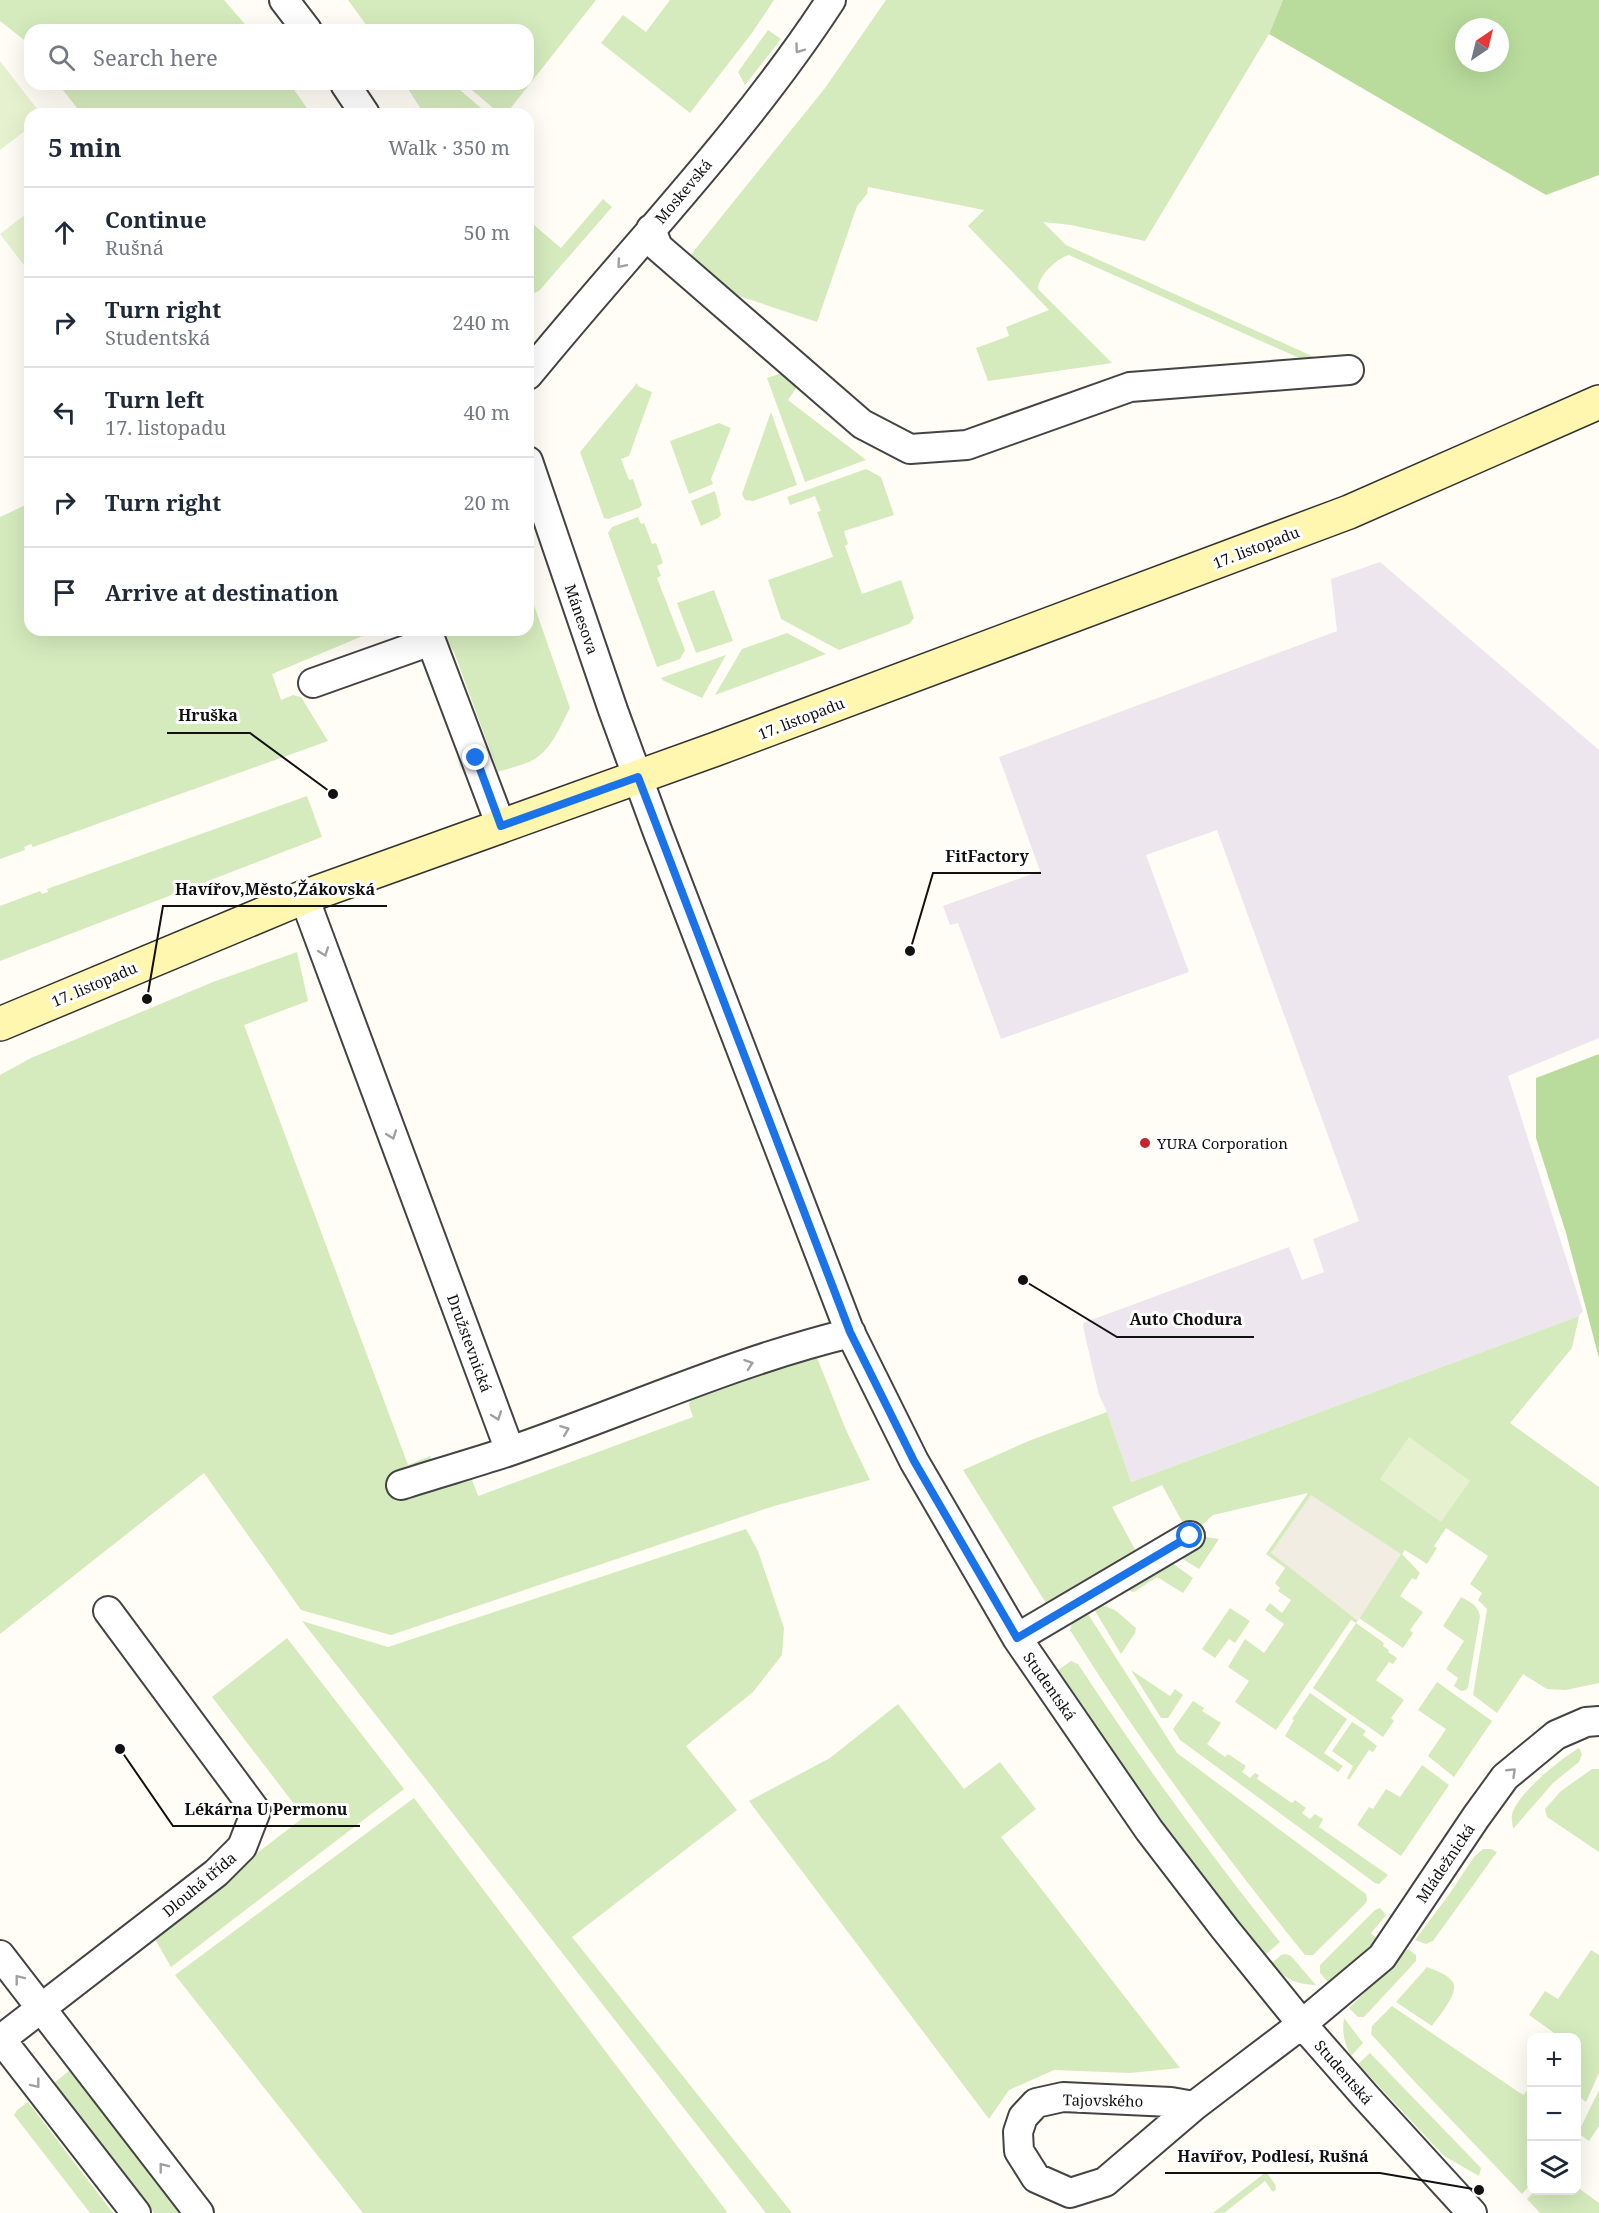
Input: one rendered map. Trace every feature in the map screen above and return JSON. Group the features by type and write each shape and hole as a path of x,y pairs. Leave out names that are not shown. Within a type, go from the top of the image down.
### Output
{"street":[{"path":"284,0 302,24"},
{"name":"Moskevská","path":"534,368 760,99 800,47 831,0"},
{"path":"349,90 361,108"},
{"path":"651,229 658,247 862,424 910,449 967,445 1130,387 1349,370"},
{"name":"17. listopadu","path":"0,1024 304,897 716,750 1349,512 1599,402"},
{"name":"Mánesova","path":"534,478 638,777"},
{"path":"313,683 431,641 501,826"},
{"name":"Studentská","path":"638,777 850,1332 914,1461 1017,1638 1149,1830 1302,2024 1472,2213"},
{"name":"Družstevnická","path":"304,897 510,1451"},
{"path":"402,1485 510,1451 694,1382 816,1341 850,1332"},
{"path":"1017,1638 1190,1536"},
{"name":"Dlouhá třída","path":"41,2008 216,1873 242,1847 256,1811 108,1611"},
{"name":"Mládežnická","path":"1302,2024 1382,1957 1476,1817 1506,1777 1528,1756 1556,1735 1586,1722 1599,1721"},
{"path":"0,1955 199,2213"},
{"path":"41,2008 0,2039 136,2213"},
{"name":"Tajovského","path":"1194,2106 1171,2102 1063,2097 1036,2103 1023,2117 1018,2132 1019,2151 1036,2178 1070,2193 1106,2182 1194,2106 1302,2024"}],"shaded area":[{"path":"1380,562 1599,750 1599,1038 1508,1076 1583,1311 1579,1316 1131,1482 1099,1395 1083,1323 1289,1247 1302,1280 1324,1272 1313,1239 1359,1221 1217,830 1146,855 1189,972 1001,1039 958,923 950,925 943,906 1040,871 999,757 1337,631 1331,579"},
{"path":"1311,1495 1401,1554 1358,1621 1271,1553"}],"green space":[{"path":"0,0 224,0 245,24 24,24 24,40 0,21"},
{"path":"348,0 596,0 534,79 534,24 366,24"},
{"path":"670,0 774,0 752,33 690,113 601,43 623,15 646,32"},
{"path":"886,0 1283,0 1269,34 1145,241 1071,225 1043,222 1066,245 1323,361 1312,362 1299,358 1069,255 1049,268 1041,279 1038,289 1112,363 988,381 976,348 1009,336 1006,327 1049,310 968,226 984,210 868,187 867,194 857,206 817,322 727,292 689,257 825,88"},
{"path":"1283,0 1599,0 1599,175 1546,195 1269,34"},
{"path":"768,30 781,39 745,85 738,72"},
{"path":"0,61 36,108 24,108 24,132 0,150"},
{"path":"63,90 294,90 307,108 77,108"},
{"path":"409,90 460,90 481,108 420,108"},
{"path":"472,90 525,90 511,108 493,108"},
{"path":"603,199 612,207 539,291 534,293 534,225 561,248"},
{"path":"24,216 24,265 0,234"},
{"path":"785,372 799,384 788,400 866,460 805,482 767,378"},
{"path":"637,383 638,386 652,392 629,456 621,459 629,480 633,479 642,505 608,519 604,518 580,452"},
{"path":"771,412 797,485 753,501 745,500 742,494"},
{"path":"719,423 731,428 711,479 713,484 689,494 670,441"},
{"path":"866,469 881,477 894,515 844,531 848,544 845,546 862,594 901,580 914,618 909,624 839,650 781,619 768,580 833,557 817,512 821,511 815,496 790,505 787,497"},
{"path":"715,491 721,515 701,526 691,501"},
{"path":"24,506 24,636 363,636 272,674 281,700 293,695 301,697 328,741 33,847 31,844 24,847 25,850 0,859 0,517"},
{"path":"638,517 641,524 644,523 652,544 656,543 663,563 657,566 661,576 657,578 685,650 680,659 657,667 608,533 612,527"},
{"path":"714,590 733,641 696,653 677,603"},
{"path":"534,605 570,708 556,736 535,759 498,772 454,652 445,637 534,636"},
{"path":"787,633 826,654 715,695 742,649"},
{"path":"726,655 702,698 661,678"},
{"path":"307,796 322,837 0,961 0,906 40,891 42,894 48,892 47,889"},
{"path":"297,952 308,1001 244,1025 408,1465 430,1456 441,1483 471,1477 478,1496 693,1417 689,1405 691,1397 814,1350 846,1430 870,1480 774,1506 391,1635 301,1610 204,1473 0,1634 0,1075 31,1058 213,982"},
{"path":"1599,1054 1599,1358 1566,1233 1536,1138 1536,1078"},
{"path":"1579,1316 1572,1348 1510,1423 1599,1487 1599,1683 1566,1690 1547,1689 1523,1674 1497,1713 1473,1695 1487,1609 1478,1600 1482,1593 1470,1584 1488,1556 1446,1528 1434,1546 1437,1548 1427,1564 1405,1550 1402,1554 1420,1573 1416,1580 1412,1578 1400,1596 1423,1612 1410,1630 1413,1633 1403,1648 1359,1618 1356,1623 1351,1620 1276,1730 1235,1702 1249,1681 1228,1667 1245,1639 1264,1653 1284,1624 1265,1610 1270,1603 1282,1613 1291,1600 1278,1591 1280,1588 1275,1583 1285,1568 1266,1554 1308,1493 1213,1515 1190,1536 1162,1485 1112,1507 1143,1564 1054,1616 963,1470 1031,1440 1107,1412 1131,1482"},
{"path":"1409,1437 1470,1481 1441,1522 1380,1479"},
{"path":"746,1529 758,1551 784,1628 782,1655 753,1692 686,1746 737,1810 572,1937 792,2213 766,2213 302,1621 388,1647"},
{"path":"1206,1537 1219,1539 1199,1569 1181,1558 1180,1553"},
{"path":"1172,1563 1193,1578 1183,1593 1157,1577 1134,1592 1130,1591 1128,1587"},
{"path":"1461,1597 1475,1606 1480,1616 1468,1687 1461,1691 1454,1686 1458,1678 1446,1669 1464,1641 1443,1626"},
{"path":"1102,1605 1115,1610 1136,1628 1121,1654 1095,1611 1096,1607"},
{"path":"1230,1608 1250,1621 1235,1643 1229,1639 1215,1658 1202,1649"},
{"path":"1088,1614 1177,1753 1366,1894 1366,1903 1313,1955 1305,1955 1243,1876 1153,1756 1097,1672 1070,1630 1072,1623"},
{"path":"1356,1623 1384,1643 1383,1646 1389,1650 1388,1652 1397,1658 1393,1664 1389,1662 1376,1680 1404,1700 1391,1718 1394,1721 1383,1737 1313,1688"},
{"path":"287,1638 404,1789 171,1967 152,1934 304,1817 212,1697"},
{"path":"1071,1661 1078,1664 1176,1805 1280,1942 1264,1956 1221,1904 1133,1785 1058,1670"},
{"path":"1131,1670 1170,1696 1175,1689 1183,1695 1168,1718 1161,1718"},
{"path":"1437,1682 1492,1721 1454,1777 1428,1756 1446,1729 1418,1710"},
{"path":"1310,1693 1347,1719 1324,1753 1343,1766 1338,1772 1285,1736 1294,1720 1292,1719"},
{"path":"1193,1701 1204,1708 1202,1711 1221,1723 1207,1744 1225,1757 1228,1754 1246,1766 1242,1772 1250,1778 1255,1773 1259,1775 1257,1779 1292,1803 1295,1800 1306,1808 1302,1813 1310,1819 1315,1814 1323,1819 1319,1827 1388,1875 1379,1884 1375,1883 1180,1740 1173,1729"},
{"path":"898,1704 964,1789 1000,1762 1036,1809 1001,1837 1180,2068 1130,2073 1054,2070 1009,2090 989,2119 749,1801 830,1758"},
{"path":"1352,1722 1366,1731 1363,1735 1377,1746 1373,1752 1369,1750 1349,1780 1347,1778 1353,1766 1332,1751"},
{"path":"1579,1748 1582,1754 1579,1762 1553,1783 1513,1829 1512,1815 1522,1797 1551,1768"},
{"path":"1422,1765 1449,1785 1401,1856 1357,1825 1369,1807 1373,1809 1386,1789 1400,1797"},
{"path":"1592,1769 1599,1769 1599,1852 1547,1817 1545,1809 1561,1791"},
{"path":"414,1798 726,2213 363,2213 175,1975"},
{"path":"1483,1849 1497,1852 1433,1941 1426,1944 1415,1940 1474,1857"},
{"path":"1380,1908 1386,1915 1371,1933 1377,1939 1339,1975 1328,1982 1320,1973 1320,1965 1375,1910"},
{"path":"1408,1949 1416,1955 1416,1961 1364,2017 1358,2017 1349,2008"},
{"path":"1591,1950 1599,1955 1599,2073 1586,2102 1581,2098 1581,2033 1554,2033 1529,2015 1545,1991 1558,1999"},
{"path":"1281,1955 1291,1956 1316,1985 1291,1980 1271,1964"},
{"path":"1427,1967 1447,1976 1454,1985 1454,1991 1448,2004 1432,2026 1396,2002"},
{"path":"1392,2006 1520,2093 1524,2095 1527,2090 1527,2188 1522,2194 1371,2034 1372,2026"},
{"path":"1344,2018 1363,2043 1351,2056 1344,2038"},
{"path":"1370,2053 1481,2168 1479,2176 1444,2156 1358,2064"},
{"path":"70,2070 181,2213 154,2213 54,2083"},
{"path":"1599,2090 1599,2126 1589,2141 1581,2135 1581,2127"},
{"path":"28,2102 113,2213 90,2213 14,2115"},
{"path":"1266,2172 1275,2184 1276,2189 1273,2192 1265,2181 1224,2213 1213,2213"},
{"path":"1581,2190 1599,2203 1599,2213 1540,2213 1527,2199 1531,2195 1581,2195"}],"place":[{"name":"Hruška","path":"333,794"},
{"name":"FitFactory","path":"910,951"},
{"name":"Havířov,Město,Žákovská","path":"147,999"},
{"name":"YURA Corporation","path":"1145,1143"},
{"name":"Auto Chodura","path":"1023,1280"},
{"name":"Lékárna U Permonu","path":"120,1749"},
{"name":"Havířov, Podlesí, Rušná","path":"1479,2190"}],"route":[{"path":"476,758 501,826 638,777 850,1332 914,1461 1017,1638 1190,1536"}]}
